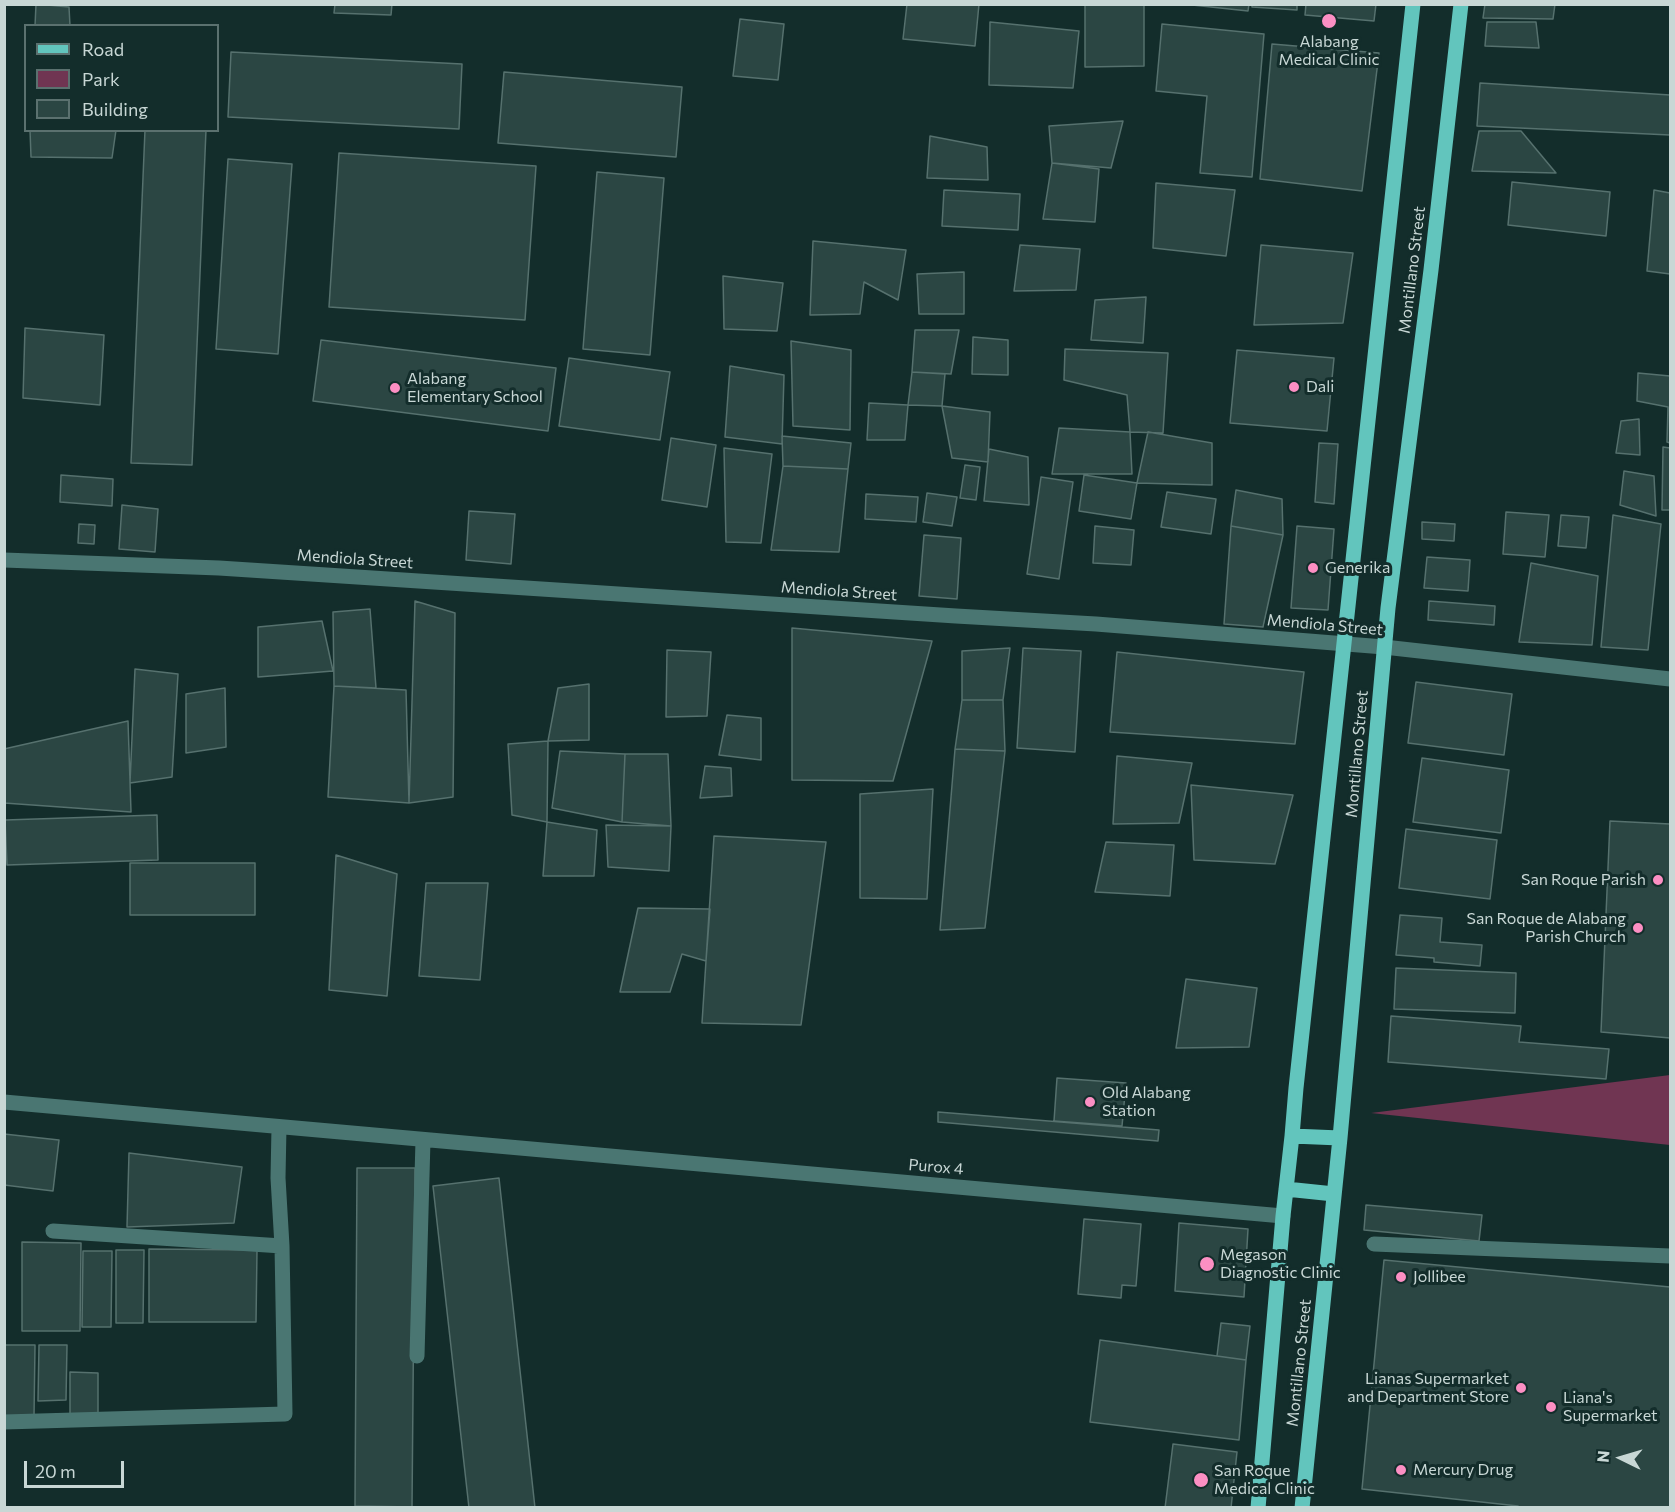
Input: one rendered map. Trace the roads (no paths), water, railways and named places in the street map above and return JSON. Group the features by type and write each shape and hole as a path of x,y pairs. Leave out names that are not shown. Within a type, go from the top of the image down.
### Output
{"main road":[{"name":"Montillano Street","path":"1258,1508 1296,1088 1413,4"},
{"name":"Montillano Street","path":"1302,1508 1340,1138 1384,647 1431,270 1461,4"},
{"path":"1292,1136 1340,1138"},
{"path":"1286,1189 1334,1194"}],"street":[{"name":"Mendiola Street","path":"4,560 219,568 1095,624 1384,647 1671,678"},
{"name":"Purox 4","path":"4,1102 1283,1216"},
{"path":"4,1422 285,1414 282,1246 278,1178 279,1127"},
{"path":"417,1356 423,1140"},
{"path":"53,1231 282,1246"},
{"path":"1374,1244 1671,1256"}],"place":[{"name":"Alabang Medical Clinic","path":"1329,21"},
{"name":"Dali","path":"1294,387"},
{"name":"Alabang Elementary School","path":"395,388"},
{"name":"Generika","path":"1313,568"},
{"name":"San Roque Parish","path":"1658,880"},
{"name":"San Roque de Alabang Parish Church","path":"1638,928"},
{"name":"Old Alabang Station","path":"1090,1102"},
{"name":"Megason Diagnostic Clinic","path":"1207,1264"},
{"name":"Jollibee","path":"1401,1277"},
{"name":"Lianas Supermarket and Department Store","path":"1521,1388"},
{"name":"Liana's Supermarket","path":"1551,1407"},
{"name":"Mercury Drug","path":"1401,1470"},
{"name":"San Roque Medical Clinic","path":"1201,1480"}]}
